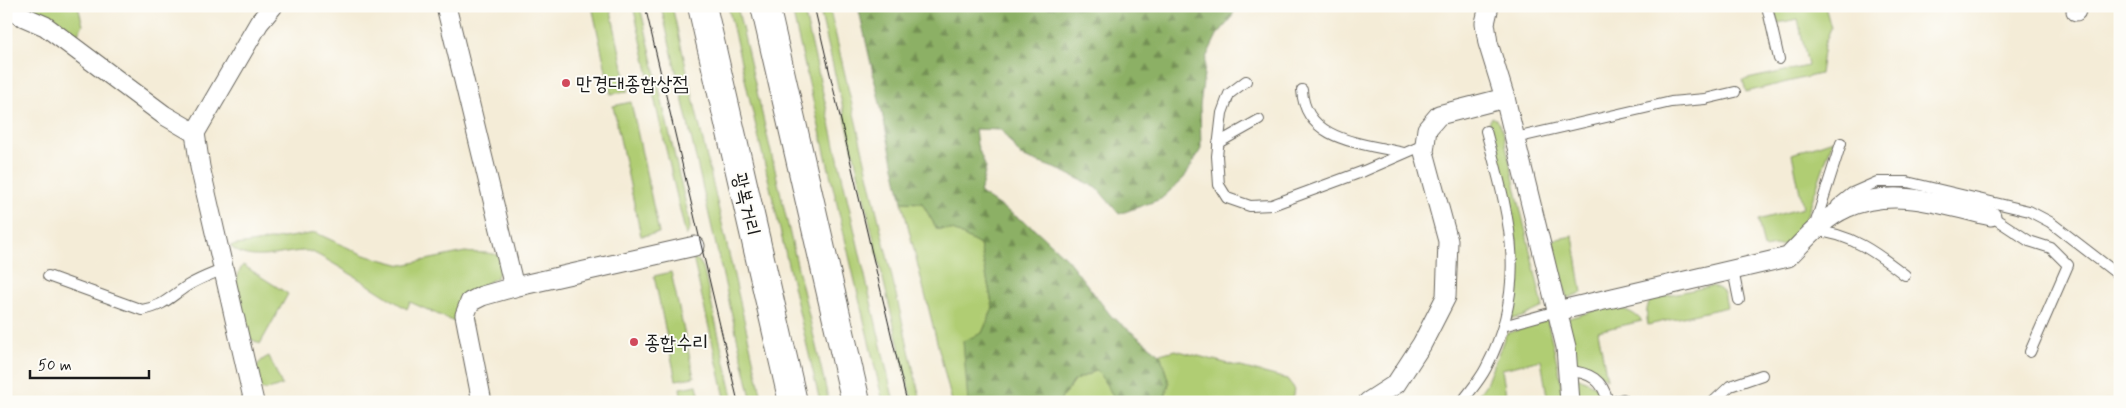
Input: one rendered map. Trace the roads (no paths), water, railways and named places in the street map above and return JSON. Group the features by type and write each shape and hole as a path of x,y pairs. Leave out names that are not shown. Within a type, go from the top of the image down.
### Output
{"highway":[{"name":"광복거리","path":"702,6 793,402"},
{"path":"765,6 856,402"}],"street":[{"path":"254,402 200,167 195,133 259,23 273,6"},
{"path":"446,6 514,287"},
{"path":"1488,6 1485,22 1488,42 1505,98 1566,347 1570,402"},
{"path":"6,9 45,26 164,115 195,133"},
{"path":"1368,402 1396,384 1422,344 1446,297 1448,241 1424,152 1427,129 1439,115 1505,98"},
{"path":"1557,311 1788,257 1830,218 1846,208 1880,198 1907,197 1991,216"},
{"path":"482,402 466,315 470,302 482,296 514,287 695,246"}],"lane":[{"path":"1767,6 1779,59"},
{"path":"1246,81 1229,94 1222,113 1218,143 1219,185 1228,198 1250,206 1272,205 1364,171 1426,144"},
{"path":"1302,90 1303,103 1314,123 1337,138 1404,153"},
{"path":"1515,138 1672,102 1705,99 1735,92"},
{"path":"1218,143 1259,120"},
{"path":"1462,402 1486,368 1503,326 1511,295 1512,241 1507,209 1486,131"},
{"path":"1841,143 1814,231 1830,232 1844,236 1880,255 1905,275"},
{"path":"1830,218 1834,208 1852,194 1878,182 1907,182 2030,211 2050,222 2120,276"},
{"path":"1991,216 2029,241 2051,248 2068,265 2030,352"},
{"path":"48,276 142,310 155,308 171,299 188,285 224,269"},
{"path":"1733,270 1739,300"},
{"path":"1503,326 1557,311"},
{"path":"1568,371 1580,372 1595,378 1606,392 1608,402"},
{"path":"1713,402 1730,386 1762,375"}],"tram line":[{"path":"645,6 738,402"},
{"path":"814,6 907,402"}],"place":[{"name":"만경대종합상점","path":"566,83"},
{"name":"종합수리","path":"634,342"}]}
